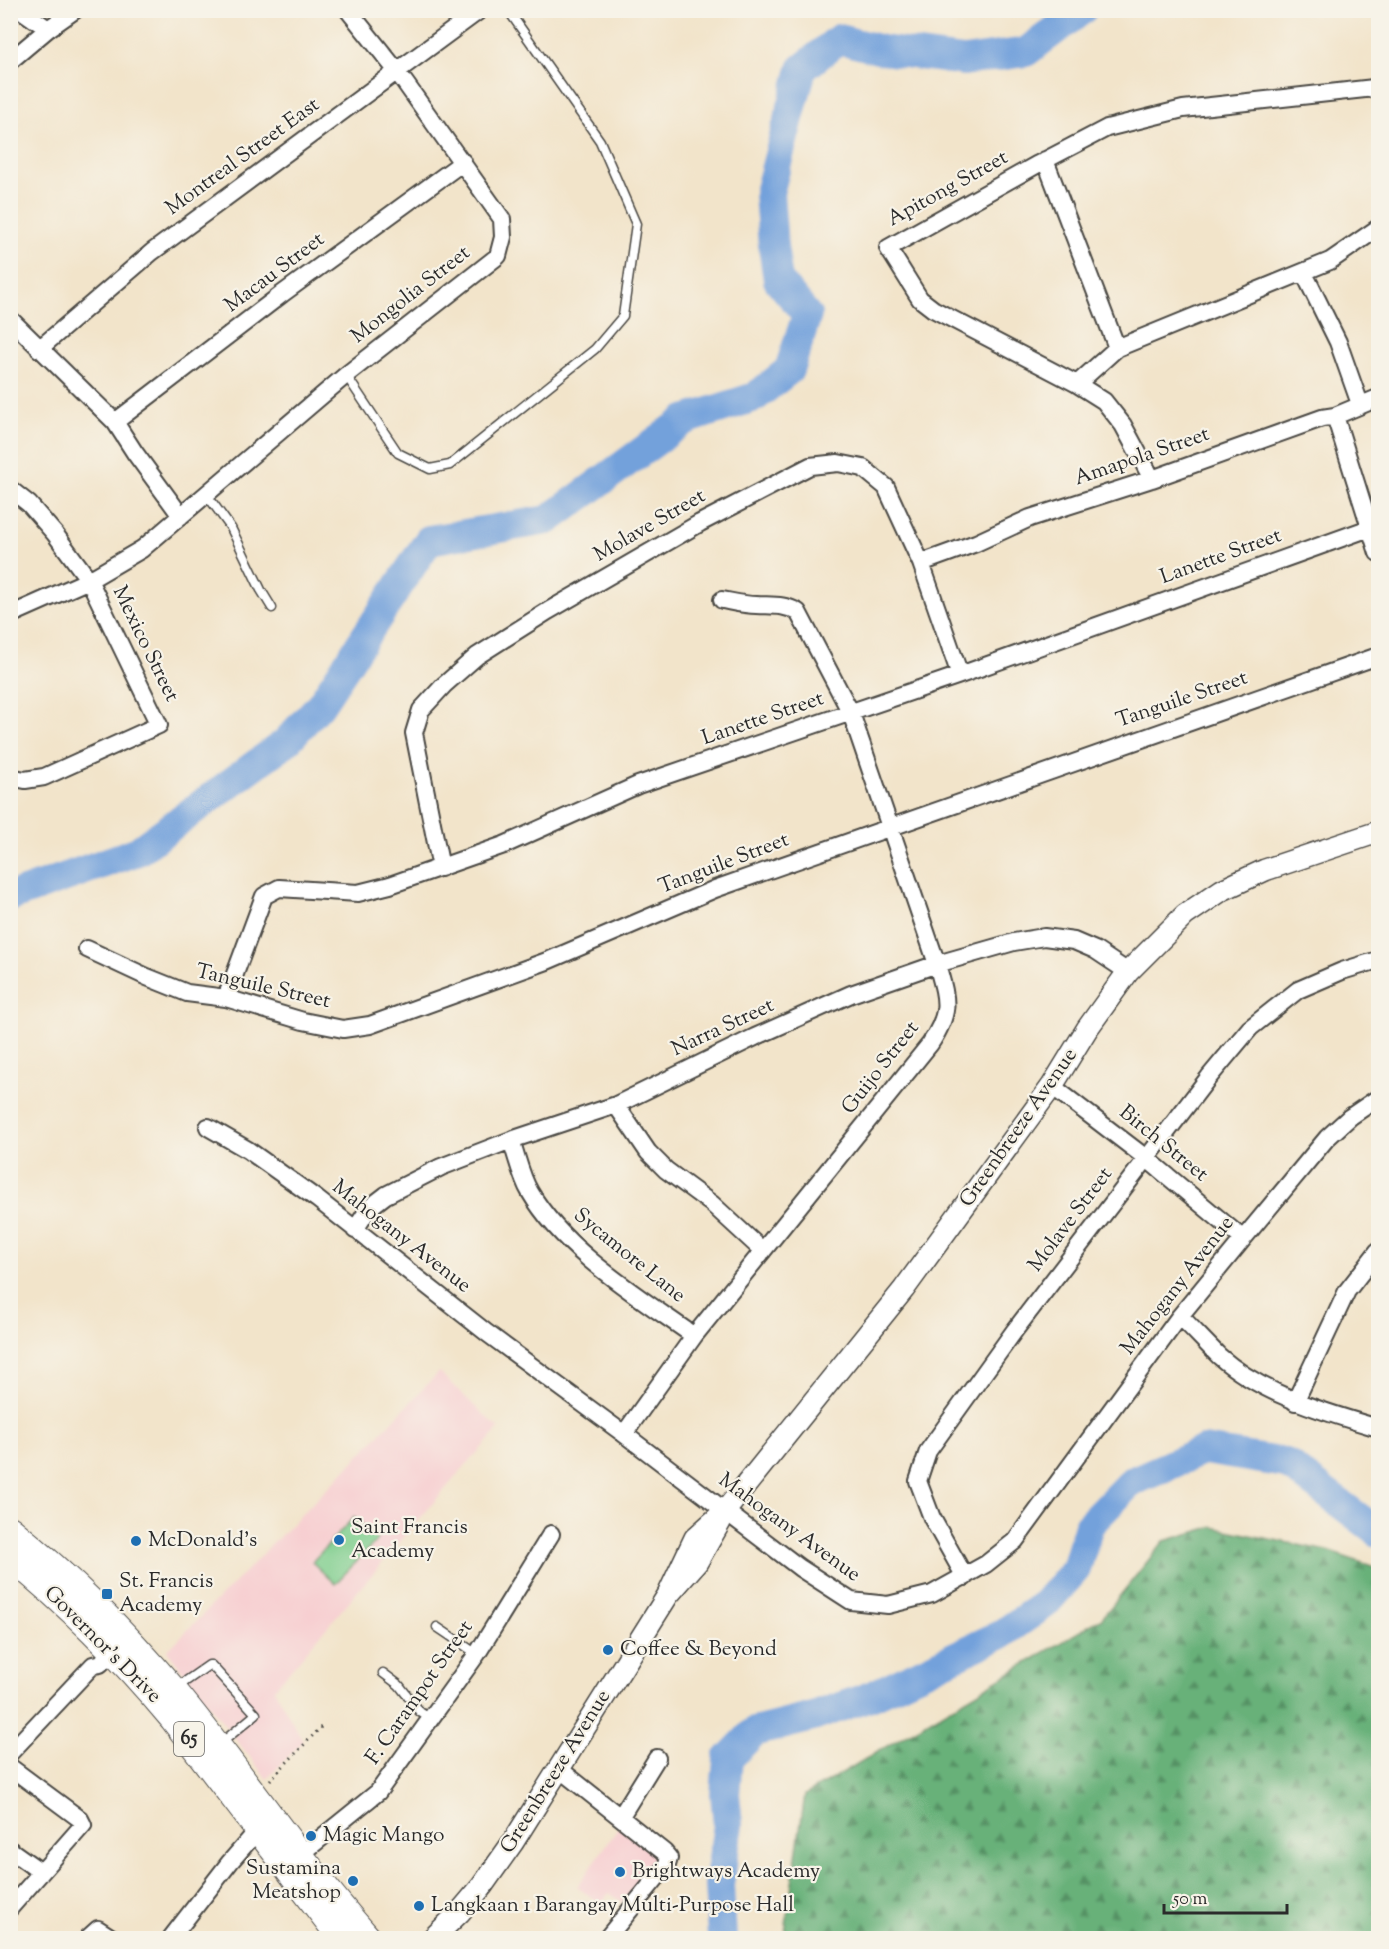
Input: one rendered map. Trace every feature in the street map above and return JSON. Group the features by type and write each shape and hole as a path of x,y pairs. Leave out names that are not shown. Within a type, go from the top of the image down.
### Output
{"main road":[{"name":"Governor's Drive","path":"10,1529 69,1579 113,1650 173,1690 340,1906 368,1938"},
{"name":"Governor's Drive","path":"10,1557 113,1650 173,1719 335,1936"}],"street":[{"path":"21,10 48,29"},
{"path":"10,61 75,10"},
{"name":"Mongolia Street","path":"10,615 89,580 142,549 346,375 498,256 503,237 502,219 396,70 348,10"},
{"name":"Montreal Street East","path":"39,349 152,252 480,10"},
{"name":"Apitong Street","path":"1152,479 1123,425 1104,401 1077,384 933,309 920,299 888,248 1107,128 1183,109 1378,86"},
{"path":"1045,160 1117,348"},
{"name":"Macau Street","path":"115,422 282,294 463,162"},
{"path":"1077,384 1117,348 1304,273 1330,261 1378,228"},
{"path":"1304,273 1338,342 1360,404"},
{"path":"10,319 115,422 181,516"},
{"name":"Amapola Street","path":"921,563 976,543 1030,518 1152,479 1322,418 1335,416 1378,398"},
{"path":"1335,416 1374,527 1378,553"},
{"name":"Molave Street","path":"441,868 414,733 421,710 444,685 477,656 548,611 700,523 810,466 838,463 863,468 886,487 921,563 960,675"},
{"name":"Mexico Street","path":"10,489 29,504 55,534 89,580 159,725 44,777 25,780 10,777"},
{"name":"Lanette Street","path":"226,998 264,896 273,890 279,888 358,892 390,885 504,845 638,785 960,675 1374,527"},
{"name":"Guijo Street","path":"624,1434 694,1336 930,1044 945,1017 946,1004 937,964 851,712 798,612 788,606 776,604 754,605 722,600"},
{"name":"Tanguile Street","path":"87,949 187,993 226,998 303,1021 343,1029 370,1025 547,961 715,889 1378,656"},
{"name":"Greenbreeze Avenue","path":"433,1938 460,1912 482,1886 513,1842 668,1595 702,1555 725,1511 904,1289 1052,1086 1087,1029 1128,972 1185,915 1222,890 1265,870 1378,832"},
{"name":"Narra Street","path":"355,1230 369,1208 386,1195 441,1167 511,1140 616,1105 755,1037 850,994 937,964 1014,942 1044,937 1074,940 1095,950 1128,972"},
{"name":"Molave Street","path":"965,1577 932,1518 918,1481 928,1451 1015,1330 1209,1077 1250,1028 1298,990 1342,971 1378,960"},
{"name":"Birch Street","path":"1052,1086 1146,1158 1243,1239"},
{"name":"Mahogany Avenue","path":"208,1127 248,1150 317,1199 487,1333 800,1568 851,1601 888,1605 932,1594 986,1564 1015,1541 1180,1316 1243,1239 1327,1138 1350,1117 1378,1098"},
{"path":"616,1105 648,1152 666,1170 712,1204 763,1251"},
{"name":"Sycamore Lane","path":"511,1140 529,1191 554,1225 619,1281 694,1336"},
{"path":"1294,1402 1347,1291 1378,1251"},
{"path":"1180,1316 1221,1357 1265,1387 1294,1402 1378,1428"},
{"name":"F. Carampot Street","path":"300,1855 378,1792 477,1654 551,1534"},
{"path":"10,1753 93,1665 113,1650"},
{"path":"10,1908 82,1825 82,1822 11,1768 100,1672 113,1650"},
{"path":"621,1816 657,1758"},
{"path":"558,1768 621,1816 669,1858 667,1865 607,1938"},
{"path":"171,1938 249,1839 258,1833"},
{"path":"10,1850 41,1872"},
{"path":"88,1938 98,1929 112,1938"}],"lane":[{"path":"346,375 398,453 430,469 450,465 595,350 623,316 636,224 600,141 508,10"},
{"path":"207,495 231,528 272,608"},
{"path":"437,1627 477,1654"},
{"path":"173,1690 211,1665 256,1714 217,1746"},
{"path":"383,1673 399,1685 420,1712 430,1719"}],"path":[{"path":"265,1786 323,1725"}],"shaded area":[{"name":"Saint Francis Academy","path":"439,1372 499,1429 274,1689 303,1741 267,1779 167,1651"},
{"name":"Brightways Academy","path":"619,1827 662,1857 628,1906 609,1893 601,1904 577,1887"}],"green space":[{"path":"354,1517 378,1539 335,1584 312,1562"},
{"path":"1212,1527 1327,1551 1378,1568 1378,1938 784,1938 805,1795 1102,1618 1164,1541"}],"waterway":[{"path":"10,897 138,851 286,742 320,705 429,540 548,520 685,420 755,397 789,370 807,315 778,280 769,193 802,69 839,39 882,50 964,61 1026,52 1082,10"},
{"path":"722,1938 719,1885 728,1825 725,1794 728,1759 754,1732 813,1717 873,1695 1002,1634 1045,1604 1076,1569 1089,1525 1131,1482 1204,1450 1286,1463 1378,1532"}],"place":[{"name":"Saint Francis Academy","path":"339,1540"},
{"name":"McDonald's","path":"136,1541"},
{"name":"St. Francis Academy","path":"107,1594"},
{"name":"Coffee & Beyond","path":"608,1650"},
{"name":"Magic Mango","path":"311,1836"},
{"name":"Brightways Academy","path":"620,1872"},
{"name":"Sustamina Meatshop","path":"353,1881"},
{"name":"Langkaan 1 Barangay Multi-Purpose Hall","path":"419,1906"}]}
